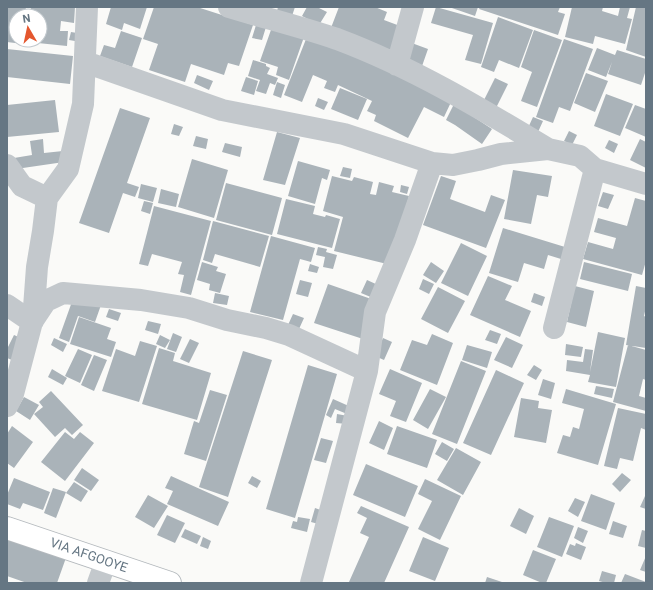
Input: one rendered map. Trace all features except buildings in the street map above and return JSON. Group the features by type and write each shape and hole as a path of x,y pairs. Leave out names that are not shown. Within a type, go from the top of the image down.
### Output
{"main road":[{"name":"VIA AFGOOYE","path":"7,528 170,583"}],"street":[{"path":"7,406 13,394 32,322 37,267 47,198 68,169 83,104 87,7"},
{"path":"229,7 338,40 397,65 424,77 462,98 548,149 580,156 595,169 646,184"},
{"path":"397,65 413,7"},
{"path":"85,62 222,110 344,134 432,163 453,165 501,154 548,149"},
{"path":"310,583 367,371 376,312 405,240 432,163"},
{"path":"7,164 22,186 47,198"},
{"path":"554,328 595,169"},
{"path":"32,322 46,301 63,293 141,300 188,308 227,320 266,328 289,335 367,371"},
{"path":"7,305 32,322"},
{"path":"98,583 106,561"}]}
